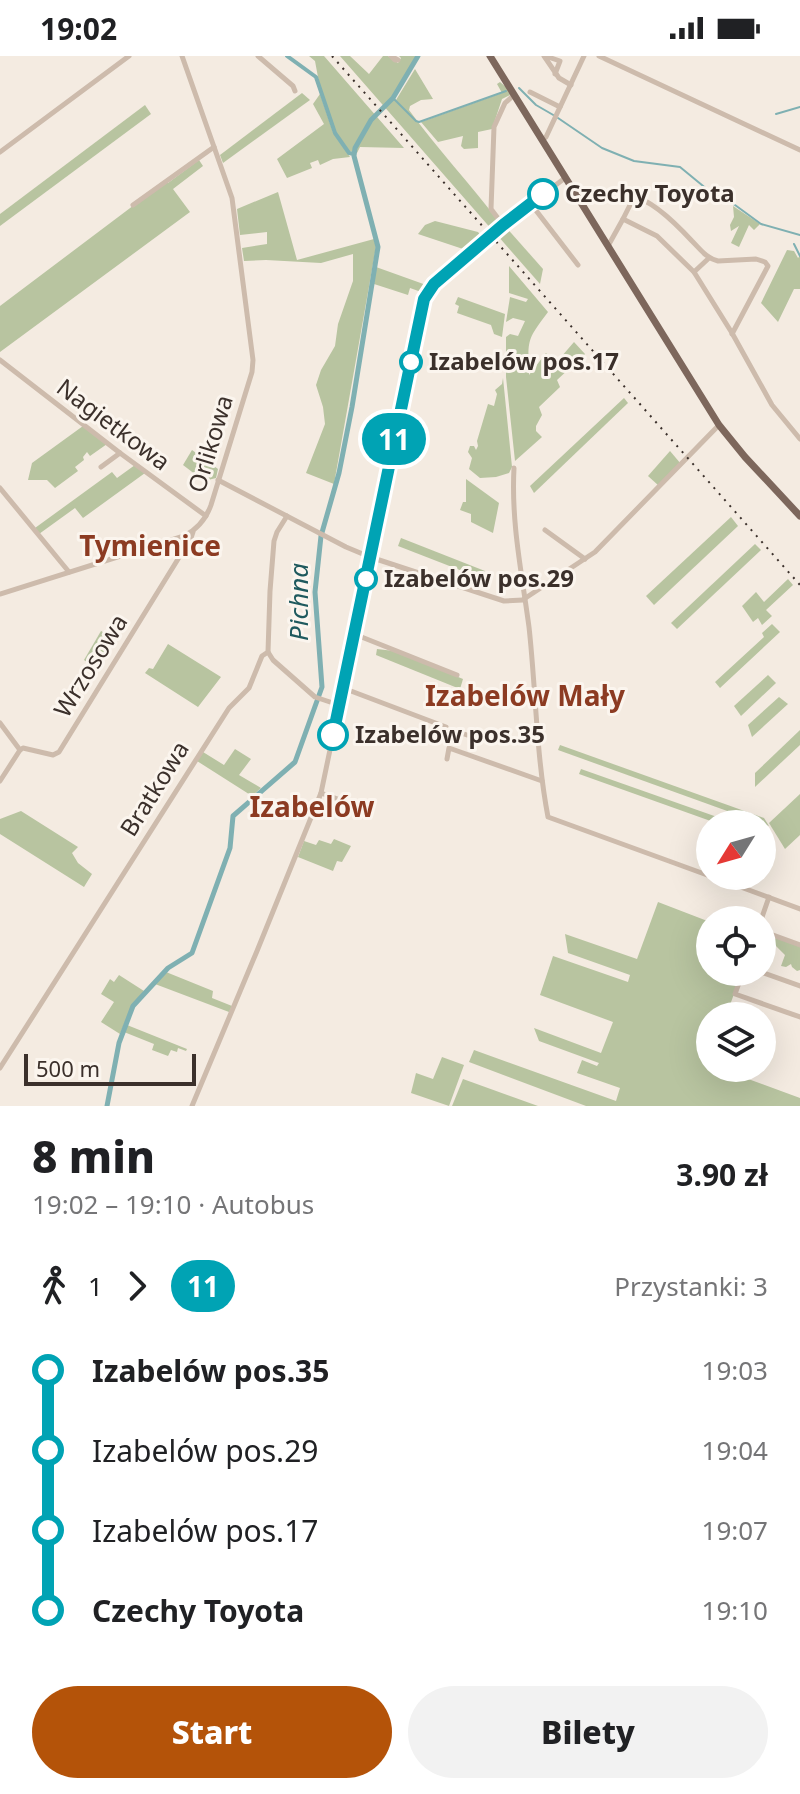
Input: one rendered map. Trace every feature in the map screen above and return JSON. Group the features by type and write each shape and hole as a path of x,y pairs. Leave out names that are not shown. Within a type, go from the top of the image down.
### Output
{"main road":[{"path":"490,56 719,425 800,516"}],"street":[{"path":"0,152 129,56"},
{"name":"Orlikowa","path":"0,594 179,538 193,531 206,516 252,372 253,360 231,194 182,56"},
{"path":"258,56 295,91"},
{"path":"544,56 555,74 571,85"},
{"path":"542,140 584,56"},
{"path":"599,56 800,150"},
{"path":"530,92 560,107"},
{"path":"503,225 491,209 494,127 505,103 514,95"},
{"path":"133,205 214,147"},
{"path":"192,1106 321,793 424,299 434,284 503,225 565,178"},
{"path":"608,246 634,197 643,199 709,258 765,262 768,266 732,334"},
{"path":"531,204 578,265"},
{"path":"623,219 657,236 694,272 772,405 800,439"},
{"path":"694,272 709,258"},
{"name":"Nagietkowa","path":"0,360 206,516"},
{"path":"218,480 370,557 504,601 524,599 598,550 719,425"},
{"path":"101,467 120,453"},
{"path":"514,468 514,513 548,815 550,819 696,871"},
{"path":"0,488 69,572"},
{"name":"Bratkowa","path":"0,1068 229,708 249,688 262,656 268,652 274,541 287,516"},
{"path":"545,530 585,559"},
{"name":"Wrzosowa","path":"20,750 53,755 59,752 193,531"},
{"path":"354,634 457,675"},
{"path":"268,652 273,660 317,698 340,705"},
{"path":"343,688 467,735"},
{"path":"0,723 20,750 0,781"},
{"path":"447,759 449,748 542,781"},
{"path":"321,793 357,806"},
{"path":"749,890 800,909"},
{"path":"766,906 769,897"},
{"path":"776,936 800,945"},
{"path":"776,977 800,986"},
{"path":"738,986 735,994 800,1017"}],"green space":[{"path":"309,56 324,56 404,148 360,147 357,153 349,151 336,132 320,88 315,61"},
{"path":"340,56 350,56 369,74 383,56 398,63 399,56 418,56 393,98 396,100 415,69 433,99 421,100 410,106 409,110 500,223 493,231"},
{"path":"500,82 510,95 502,99 492,129 478,132 478,148 464,149 461,146 463,136 438,142 421,122 502,93 497,84"},
{"path":"302,93 310,100 223,163 220,155"},
{"path":"320,94 333,132 350,157 333,159 320,165 318,160 310,163 312,168 287,178 277,159 324,124 313,104"},
{"path":"145,105 151,114 0,226 0,214"},
{"path":"199,160 203,166 173,189 190,212 0,352 0,306 166,181 168,183"},
{"path":"278,192 297,260 374,239 376,247 334,484 306,473 325,424 316,385 335,346 338,324 353,281 353,254 321,263 244,261 242,248 267,244 267,232 240,235 237,209"},
{"path":"733,206 760,224 754,230 749,225 739,247 731,243 739,226 731,231"},
{"path":"435,221 478,232 483,238 469,251 418,234 425,225"},
{"path":"505,226 543,269 540,284 497,235"},
{"path":"787,250 794,251 798,258 800,256 800,289 794,289 778,322 761,303"},
{"path":"509,266 548,312 530,341 529,375 546,353 555,364 574,342 585,354 557,380 560,387 539,407 542,415 536,431 542,437 515,461 506,377 506,337 510,334 518,336 525,321 513,318 506,322 510,297 526,302 528,299 509,293"},
{"path":"376,267 429,286 424,293 410,288 408,295 374,284"},
{"path":"458,297 505,314 502,337 494,334 491,325 457,313 459,306 455,304"},
{"path":"503,378 512,467 509,473 480,478 469,469 472,458 468,452 470,446 476,450 478,446 488,404 494,406 495,390 502,384"},
{"path":"624,398 628,403 534,493 530,486"},
{"path":"83,426 107,444 90,456 87,452 84,460 75,467 78,471 55,488 47,480 28,480 32,463"},
{"path":"192,450 218,469 216,478 204,481 183,465"},
{"path":"670,451 681,464 659,486 648,476"},
{"path":"135,465 145,473 83,518 75,508 39,534 35,528 112,472 117,478"},
{"path":"466,479 499,503 493,533 471,522 471,514 460,510 466,502"},
{"path":"731,517 738,526 654,605 646,596"},
{"path":"401,538 485,571 483,579 398,546"},
{"path":"755,544 761,550 677,629 671,623"},
{"path":"788,579 793,585 766,610 772,616 762,625 758,618 753,622 742,606 756,592 764,602"},
{"path":"772,624 780,632 720,688 715,682 764,637 762,633"},
{"path":"101,631 113,638 95,668 84,660"},
{"path":"168,644 221,677 198,707 145,673 149,668 153,669"},
{"path":"377,649 394,651 463,679 460,689 376,655"},
{"path":"768,675 776,683 741,716 734,706"},
{"path":"779,697 788,704 752,737 748,725"},
{"path":"800,730 800,745 755,787 755,773"},
{"path":"560,745 742,810 725,810 558,750"},
{"path":"235,749 251,759 239,775 261,788 252,796 197,761 203,752 224,765"},
{"path":"581,769 697,810 696,816 579,774"},
{"path":"800,794 800,835 785,849 776,834 776,816"},
{"path":"21,811 78,847 72,853 78,863 92,874 84,887 0,834 0,819"},
{"path":"334,839 351,846 342,862 337,861 333,871 298,857 304,841 316,845 319,840 331,844"},
{"path":"658,902 696,917 696,986 737,986 731,1002 696,1002 696,1082 756,1082 800,1098 800,1106 586,1106 469,1062 474,1050 616,1101 620,1088 577,1073 582,1060 597,1066 599,1063 539,1041 534,1028 601,1053 613,1022 540,995 553,956 628,982 630,975 568,953 565,934 637,959"},
{"path":"776,937 800,946 800,970 797,971 791,964 781,966 785,955 776,946"},
{"path":"166,972 213,991 212,998 232,1006 229,1012 155,984"},
{"path":"119,975 144,991 132,1005 120,1034 101,1022 114,1002 101,994 110,979 114,982"},
{"path":"127,1025 187,1049 171,1050 168,1056 152,1050 154,1044 124,1032"},
{"path":"442,1057 464,1065 449,1106 411,1093 416,1073 433,1079"},
{"path":"463,1079 538,1106 452,1106"}],"waterway":[{"path":"287,56 316,77 335,133 349,153 354,154"},
{"name":"Pichna","path":"107,1106 119,1043 133,1006 168,968 192,953 230,848 233,816 295,762 322,687 315,592 321,536 339,473 378,247 354,156 355,148 371,120 393,98 418,56"},
{"path":"519,88 536,105 555,116"},
{"path":"393,98 419,122 506,91"},
{"path":"776,114 800,107"},
{"path":"558,118 602,148 634,161 680,167 708,190 761,224 800,235"},
{"path":"794,244 800,256"}],"railway":[{"path":"332,56 800,585"}],"bus line":[{"name":"11","path":"333,735 424,299 434,284 543,194"}],"place":[{"name":"Czechy Toyota","path":"543,194"},
{"name":"Izabelów pos.17","path":"411,362"},
{"name":"Izabelów pos.29","path":"366,579"},
{"name":"Izabelów pos.35","path":"333,735"}],"district":[{"name":"Tymienice","path":"150,546"},
{"name":"Izabelów Mały","path":"525,696"},
{"name":"Izabelów","path":"312,807"}]}
